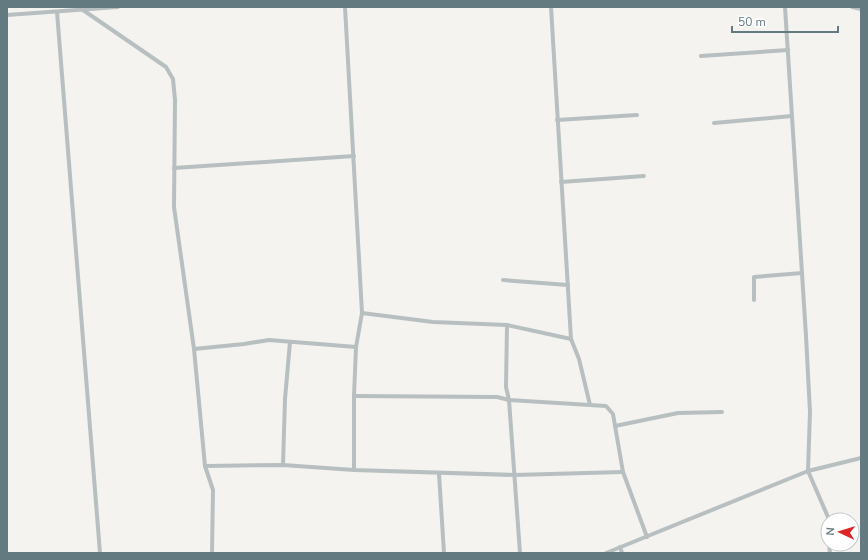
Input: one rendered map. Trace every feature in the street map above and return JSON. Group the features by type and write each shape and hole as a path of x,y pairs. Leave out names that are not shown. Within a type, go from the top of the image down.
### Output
{"street":[{"path":"7,15 118,7"},
{"path":"345,7 362,313 356,348 354,396 354,470"},
{"path":"551,7 572,339 579,359 590,405"},
{"path":"785,7 810,412 808,471 826,512"},
{"path":"852,7 861,9"},
{"path":"83,10 166,67 173,79 175,100 174,207 194,348 206,466 213,490 212,553"},
{"path":"57,12 100,553"},
{"path":"701,56 788,50"},
{"path":"557,120 637,115"},
{"path":"714,123 792,116"},
{"path":"174,168 354,156"},
{"path":"561,182 644,176"},
{"path":"754,300 754,277 802,273"},
{"path":"503,280 568,285"},
{"path":"362,313 433,322 507,325 572,339"},
{"path":"507,325 506,387 509,400 520,553"},
{"path":"194,348 244,344 269,340 356,348"},
{"path":"284,466 285,399 290,342"},
{"path":"354,396 497,397 509,400 606,406 613,414 623,472 647,537"},
{"path":"615,426 678,412 722,412"},
{"path":"606,553 808,471 861,458"},
{"path":"206,466 284,466 439,474 514,476 623,472"},
{"path":"439,474 444,553"},
{"path":"620,547 622,553"}]}
